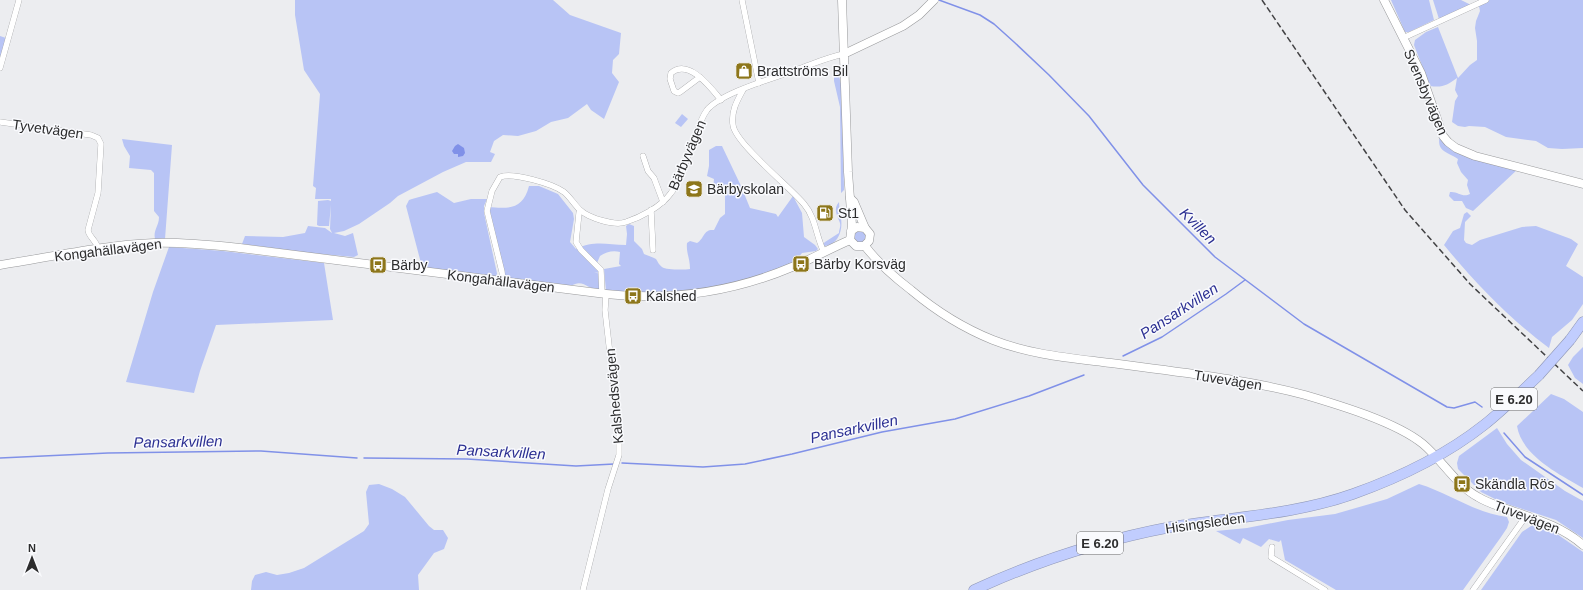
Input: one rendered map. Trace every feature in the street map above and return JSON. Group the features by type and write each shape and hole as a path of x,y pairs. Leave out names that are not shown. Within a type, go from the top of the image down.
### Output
{"highway":[{"name":"E 6.20","path":"1436,456 1483,426 1538,375 1570,340 1583,322"},
{"name":"Hisingsleden","path":"974,590 1071,551 1121,538 1172,527 1293,510 1335,500 1384,482 1436,456"}],"street":[{"path":"0,68 19,0"},
{"path":"742,0 759,83"},
{"path":"842,0 851,236 856,246 865,246 870,241 870,232 865,228 854,202 850,198"},
{"path":"844,54 903,26 928,7 934,0"},
{"name":"Svensbyvägen","path":"1384,0 1423,79 1441,133 1450,144 1475,156 1583,184"},
{"path":"1403,38 1486,0"},
{"name":"Bärbyvägen","path":"581,211 588,216 615,223 621,223 634,219 651,210 663,202 672,193 704,115 712,106 721,100 759,83 844,54"},
{"path":"700,77 680,92 674,92 670,76 673,71 685,69 700,77 721,100"},
{"path":"743,90 734,110 733,126 735,132 755,155 805,204 815,223 824,252"},
{"name":"Tyvetvägen","path":"0,122 91,135 98,138 100,144 98,193 88,234 95,241 98,249"},
{"name":"Bärbyvägen","path":"643,156 648,171 654,178 663,202"},
{"path":"503,281 487,211 492,191 500,177 505,176 530,180 562,190 567,194 581,211 579,213 576,242 581,250 601,270 604,294"},
{"path":"651,210 654,242 653,250"},
{"name":"Kongahällavägen","path":"0,265 98,249 146,243 196,244 604,294 663,296 711,291 767,277 801,264 824,252 851,236 857,227 865,228"},
{"name":"Tuvevägen","path":"865,246 893,275 931,306 962,325 994,340 1045,354 1227,379 1300,394 1346,408 1387,424 1418,440 1436,456 1462,484 1478,497 1556,527 1583,545"},
{"name":"Kalshedsvägen","path":"583,590 608,490 618,458 619,449 619,433 604,294"},
{"path":"1473,590 1526,516"},
{"path":"1272,546 1271,557 1325,590"}],"shaded area":[{"path":"295,0 553,0 570,15 621,33 619,54 613,60 612,73 619,82 604,119 591,110 587,104 568,118 551,122 536,131 518,136 503,135 494,141 490,152 495,154 491,162 466,162 443,172 398,196 359,224 344,231 334,233 345,236 353,233 358,255 354,257 242,244 245,236 283,237 305,233 308,226 325,228 332,233 330,229 331,205 329,226 317,225 318,201 331,201 331,199 315,199 316,188 313,186 320,94 304,70 295,15"},
{"path":"1391,0 1429,0 1434,20 1409,32 1405,32"},
{"path":"1433,0 1461,0 1471,5 1439,19"},
{"path":"1583,0 1583,148 1548,148 1536,141 1506,137 1485,127 1458,126 1452,122 1455,101 1458,96 1455,90 1457,78 1445,85 1438,87 1430,86 1414,45 1415,40 1426,32 1438,27 1458,78 1477,60 1475,28 1480,11 1478,1"},
{"path":"0,36 6,38 0,59"},
{"path":"834,69 837,69 842,87 844,190 841,193 840,107 834,81"},
{"path":"682,114 688,119 681,127 675,123"},
{"path":"1440,134 1441,138 1518,169 1473,211 1466,208 1462,201 1454,201 1449,196 1450,192 1455,192 1462,195 1470,194 1467,185 1468,180 1461,172 1457,163 1458,159 1441,148 1439,144"},
{"path":"122,139 172,145 165,239 155,239 159,217 154,211 154,173 151,170 129,168 130,156"},
{"path":"716,146 722,146 750,208 776,214 778,217 793,196 802,213 804,237 815,245 818,249 816,251 802,253 795,262 783,268 722,287 658,294 606,291 604,269 621,266 619,264 620,252 617,251 605,253 600,256 597,263 599,273 594,272 600,274 600,290 596,290 579,283 571,286 505,279 488,207 503,208 514,206 523,199 529,186 539,186 558,194 573,213 574,219 570,242 576,249 595,244 626,245 626,226 629,224 634,226 634,241 642,249 644,254 656,259 662,267 667,269 690,269 687,243 690,241 697,243 700,241 706,232 714,230 720,218 725,214 725,189 723,187 716,189 713,188 714,179 707,176 709,166 709,150"},
{"path":"437,192 454,203 471,199 487,199 484,206 484,213 498,278 422,267 406,206 409,200"},
{"path":"839,202 841,218 840,232 833,243 824,246 823,244 825,242 839,233 840,224 836,207"},
{"path":"1467,212 1471,216 1465,222 1464,240 1466,243 1472,245 1480,240 1522,227 1536,226 1571,239 1578,244 1566,266 1583,277 1583,304 1572,320 1552,337 1549,348 1520,325 1493,300 1444,245 1453,231 1460,228 1464,214"},
{"path":"858,231 862,231 866,237 862,243 858,243 854,239 854,235"},
{"path":"169,247 223,251 324,263 333,320 216,325 194,393 126,382 153,292"},
{"path":"1583,347 1583,384 1575,378 1568,365 1573,357"},
{"path":"1551,394 1564,399 1583,412 1583,488 1563,477 1543,463 1526,446 1520,437 1517,426"},
{"path":"1497,428 1507,444 1521,460 1565,491 1583,501 1583,538 1556,520 1501,502 1481,492 1458,469 1457,463 1459,456"},
{"path":"379,484 392,489 405,497 429,526 434,530 443,530 448,538 444,549 434,553 418,575 419,590 251,590 252,581 255,575 266,572 277,575 304,568 364,531 369,524 366,492 369,485"},
{"path":"1419,484 1441,492 1473,507 1495,515 1507,517 1509,522 1507,528 1463,590 1336,590 1285,560 1281,540 1279,542 1269,539 1261,547 1243,538 1240,544 1216,531 1247,528 1288,520 1335,514 1387,499"},
{"path":"1534,524 1554,532 1583,552 1583,590 1481,590 1522,532"}],"water":[{"path":"458,144 464,148 465,153 463,156 458,157 458,154 454,154 452,151"}],"waterway":[{"name":"Kvillen","path":"939,0 980,15 994,24 1049,75 1089,116 1143,185 1215,257 1304,324 1447,407 1454,408 1475,402 1482,407"},
{"name":"Pansarkvillen","path":"1123,356 1162,337 1245,280"},
{"name":"Pansarkvillen","path":"622,463 703,467 745,464 882,432 955,419 1029,396 1084,375"},
{"name":"Kvillen","path":"1504,433 1525,457 1583,495"},
{"name":"Pansarkvillen","path":"0,458 108,453 261,451 357,458"},
{"name":"Pansarkvillen","path":"364,458 467,459 576,466 614,464"}],"railway":[{"path":"1262,0 1405,210 1470,284 1583,391"}],"place":[{"name":"Brattströms Bil","path":"744,71"},
{"name":"Bärbyskolan","path":"694,189"},
{"name":"St1","path":"825,213"},
{"name":"Bärby Korsväg","path":"801,264"},
{"name":"Bärby","path":"378,265"},
{"name":"Kalshed","path":"633,296"},
{"name":"Skändla Rös","path":"1462,484"}]}
